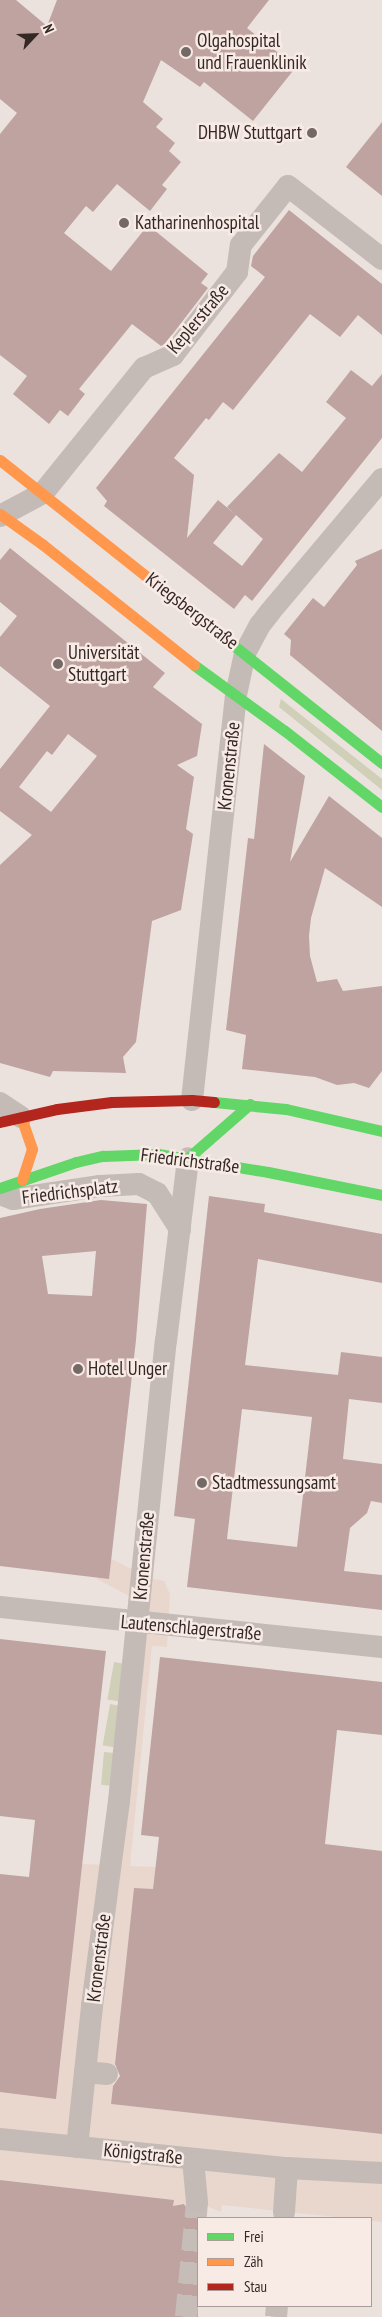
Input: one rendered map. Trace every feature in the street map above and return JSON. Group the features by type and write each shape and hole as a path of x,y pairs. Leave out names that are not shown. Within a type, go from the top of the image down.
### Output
{"main road":[{"name":"Kriegsbergstraße","path":"0,460 382,763"},
{"path":"1,515 42,544 382,807"},
{"path":"22,1179 32,1149 10,1119 57,1109 112,1102 192,1100 250,1104 286,1109 382,1131"},
{"path":"188,1158 250,1104"},
{"name":"Friedrichstraße","path":"0,1188 22,1179 103,1156 158,1154 382,1195"}],"street":[{"name":"Keplerstraße","path":"1,515 43,493 144,368 173,355 237,272 241,245 288,186 382,258"},
{"name":"Kronenstraße","path":"192,1100 236,695 245,653 270,612 382,478"},
{"path":"0,1103 10,1119"},
{"name":"Kronenstraße","path":"77,2147 114,1847 139,1623 145,1542 188,1158"},
{"name":"Friedrichsplatz","path":"0,1194 13,1199 100,1186 139,1184 157,1193 180,1229"},
{"name":"Lautenschlagerstraße","path":"0,1607 382,1647"},
{"path":"85,2072 107,2074"},
{"name":"Königstraße","path":"0,2139 287,2168 382,2173"},
{"path":"194,2159 197,2202"},
{"path":"284,2212 287,2168"}],"green space":[{"path":"281,699 382,779 382,790 279,707"},
{"path":"114,1662 125,1664 118,1701 107,1699"},
{"path":"110,1704 121,1706 114,1747 103,1745"},
{"path":"104,1752 115,1753 112,1786 101,1785"}],"shaded area":[{"path":"110,1558 149,1578 164,1581 170,1594 167,1647 152,1646 130,1866 156,1867 153,1889 134,1888 111,2104 382,2134 382,2222 372,2221 372,2217 336,2217 222,2205 221,2212 197,2202 173,2206 174,2200 0,2180 0,2092 82,1864 109,1865 131,1597 97,1579"}],"building":[{"name":"Katharinenhospital","path":"0,0 16,0 47,26 57,0 269,0 247,28 296,67 253,121 204,82 200,87 161,60 143,102 163,119 156,127 175,143 169,151 181,162 162,185 167,189 150,211 117,184 93,212 86,206 64,233 111,271 148,225 208,274 201,283 208,288 165,344 161,346 132,324 79,389 85,394 68,416 60,410 49,424 13,394 27,376 0,355 0,134 17,113 0,99"},
{"path":"382,122 382,196 346,167"},
{"path":"289,210 382,284 382,335 358,315 340,337 310,314 233,410 223,402 209,420 206,418 174,458 194,475 187,538 218,500 236,515 227,507 279,453 302,472 346,418 326,402 351,370 372,386 382,374 382,438 252,601 245,595 234,609 104,506 107,501 96,488 265,277 251,266 253,256","holes":["236,515 263,539 242,566 213,543"]},
{"path":"10,548 165,673 153,687 202,724 197,756 177,765 194,777 186,829 193,834 181,910 152,921 136,1042 123,1057 126,1073 53,1071 50,1077 0,1063 0,865 32,835 0,811 0,769 50,706 0,666 0,637 17,616 0,602 0,560","holes":["68,734 97,756 51,812 19,787 47,751 52,755"]},
{"path":"382,549 382,731 290,655 291,640 284,634 313,598 324,607 357,565 355,561"},
{"path":"264,744 305,776 290,862 329,796 382,838 382,907 325,868 311,918 309,936 310,956 317,982 337,979 343,991 382,986 382,1071 369,1088 354,1083 337,1085 315,1077 242,1069 246,1035 226,1030 248,838 254,839"},
{"path":"209,1196 265,1204 264,1212 382,1234 382,1283 258,1259 245,1365 338,1375 341,1352 382,1357 382,1403 349,1399 343,1459 382,1464 382,1503 371,1501 367,1513 350,1528 344,1571 382,1575 382,1610 187,1587 195,1519 174,1516","holes":["242,1409 312,1417 297,1547 227,1539"]},
{"path":"101,1200 147,1204 136,1340 109,1579 0,1566 0,1218 40,1209","holes":["96,1251 92,1296 48,1294 42,1256"]},
{"path":"0,1639 106,1651 56,2099 0,2092 0,1874 29,1877 35,1820 0,1816"},
{"path":"160,1657 382,1682 382,1735 337,1730 325,1844 382,1851 382,2134 111,2104 113,2086 120,2076 115,2064 134,1888 153,1889 159,1837 141,1835"},
{"path":"0,2180 174,2200 173,2206 184,2204 191,2214 198,2215 198,2317 0,2317"}],"tunnel":[{"path":"186,2317 197,2202"},
{"path":"276,2317 277,2307"}],"traffic: fast":[{"path":"209,626 382,763"},
{"path":"194,665 285,731 382,807"},
{"path":"214,1102 286,1109 382,1131"},
{"path":"188,1158 250,1104"},
{"path":"0,1188 76,1162 103,1156 158,1154 268,1172 382,1195"}],"traffic: slow":[{"path":"0,460 209,626"},
{"path":"0,514 42,544 194,665"},
{"path":"21,1117 32,1149 22,1179"}],"traffic: jam":[{"path":"0,1122 57,1109 112,1102 192,1100 214,1102"}],"place":[{"name":"Olgahospital und Frauenklinik","path":"186,52"},
{"name":"DHBW Stuttgart","path":"312,133"},
{"name":"Katharinenhospital","path":"124,223"},
{"name":"Universität Stuttgart","path":"58,664"},
{"name":"Hotel Unger","path":"78,1369"},
{"name":"Stadtmessungsamt","path":"202,1483"}]}
